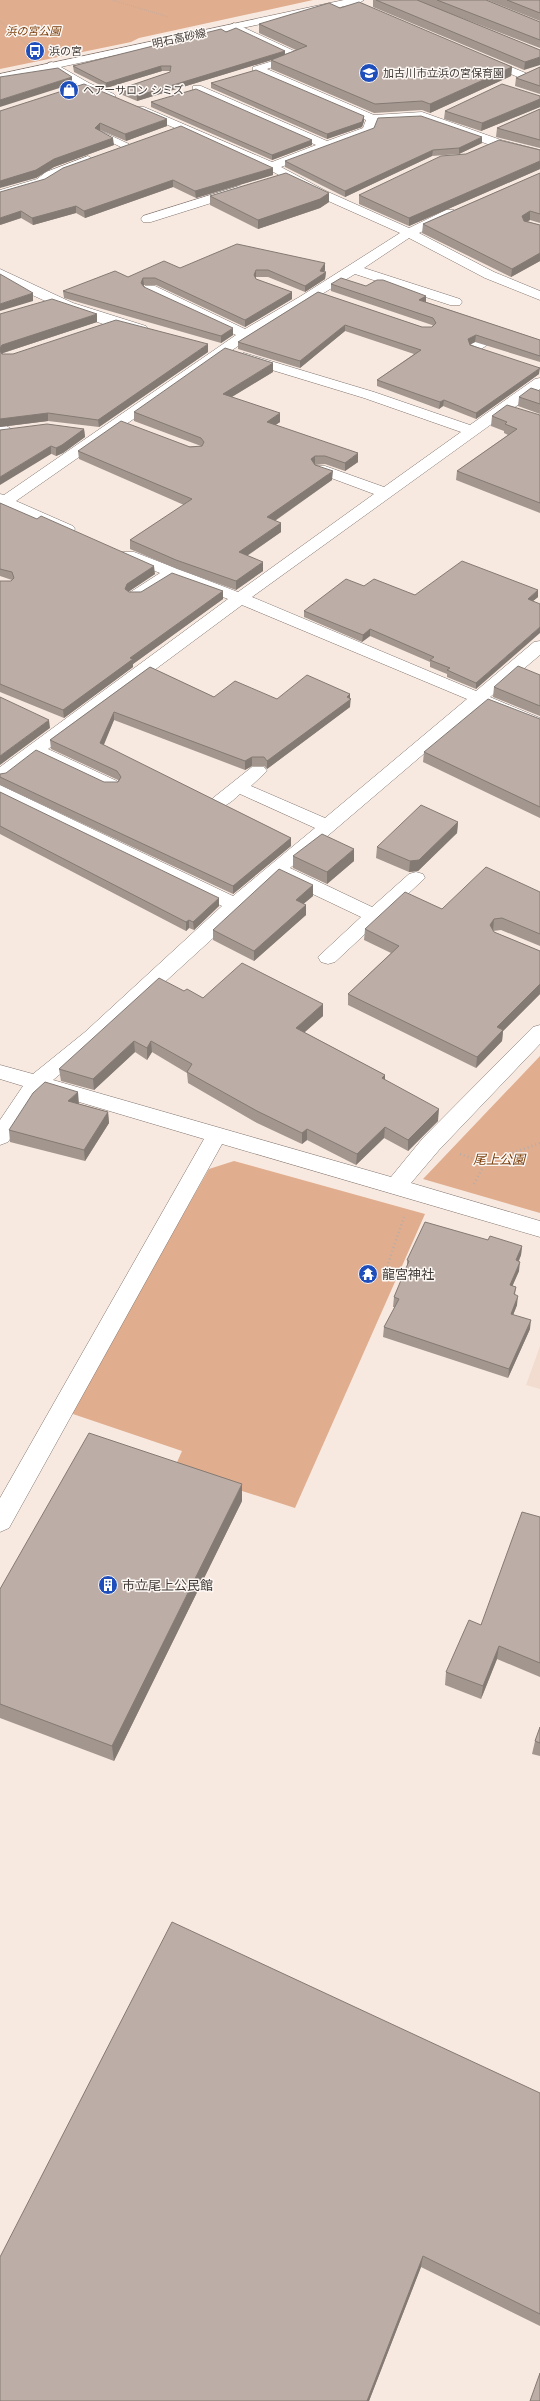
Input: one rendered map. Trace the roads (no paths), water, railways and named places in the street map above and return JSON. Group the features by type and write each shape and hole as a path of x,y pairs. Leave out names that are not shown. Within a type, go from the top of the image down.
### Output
{"street":[{"name":"明石高砂線","path":"0,77 234,26 357,3"},
{"path":"234,26 299,56 253,70 372,119 422,116 432,118 483,143 497,137 540,154"},
{"path":"473,54 529,74 507,84"},
{"path":"52,65 85,85 272,166 286,176 413,235 509,286 540,296"},
{"path":"184,92 212,83"},
{"path":"70,90 85,85"},
{"path":"197,88 325,145"},
{"path":"105,94 120,89"},
{"path":"130,105 156,101"},
{"path":"432,118 446,112"},
{"path":"272,166 368,130 372,119"},
{"path":"166,132 180,126"},
{"path":"111,152 139,141"},
{"path":"0,194 41,182 50,175 97,157"},
{"path":"271,180 286,176"},
{"path":"147,219 249,187"},
{"path":"345,204 359,197"},
{"path":"2,502 102,434 128,425 222,350 246,334 321,296 358,270 413,235 462,208"},
{"path":"358,270 456,302"},
{"path":"0,273 26,289 53,300 116,322 154,332"},
{"path":"150,289 246,334"},
{"path":"292,293 321,296"},
{"path":"150,303 166,296"},
{"path":"30,307 53,300"},
{"path":"94,329 116,322"},
{"path":"207,346 369,395 473,430"},
{"path":"0,776 35,750 58,724 240,598 473,430 512,410 540,382"},
{"path":"2,429 21,428"},
{"path":"82,431 102,434"},
{"path":"320,469 386,493"},
{"path":"2,502 84,536"},
{"path":"112,548 170,573 240,598 540,724"},
{"path":"135,596 170,573"},
{"path":"0,1137 37,1082 92,1037 235,905 329,827 540,646"},
{"path":"35,750 111,785"},
{"path":"219,802 258,772"},
{"path":"238,787 329,827"},
{"path":"0,791 235,905"},
{"path":"278,870 374,916"},
{"path":"328,957 416,878"},
{"path":"404,1189 431,1144 540,1032"},
{"path":"0,1072 540,1229"},
{"path":"0,1521 217,1135"}],"lane":[{"path":"101,134 126,146"}],"place":[{"name":"浜の宮","path":"35,51"},
{"name":"加古川市立浜の宮保育園","path":"369,73"},
{"name":"ヘアーサロン シミズ","path":"69,90"},
{"name":"龍宮神社","path":"368,1274"},
{"name":"市立尾上公民館","path":"108,1585"}],"park label":[{"name":"浜の宮公園","path":"33,31"},
{"name":"尾上公園","path":"499,1159"}]}
